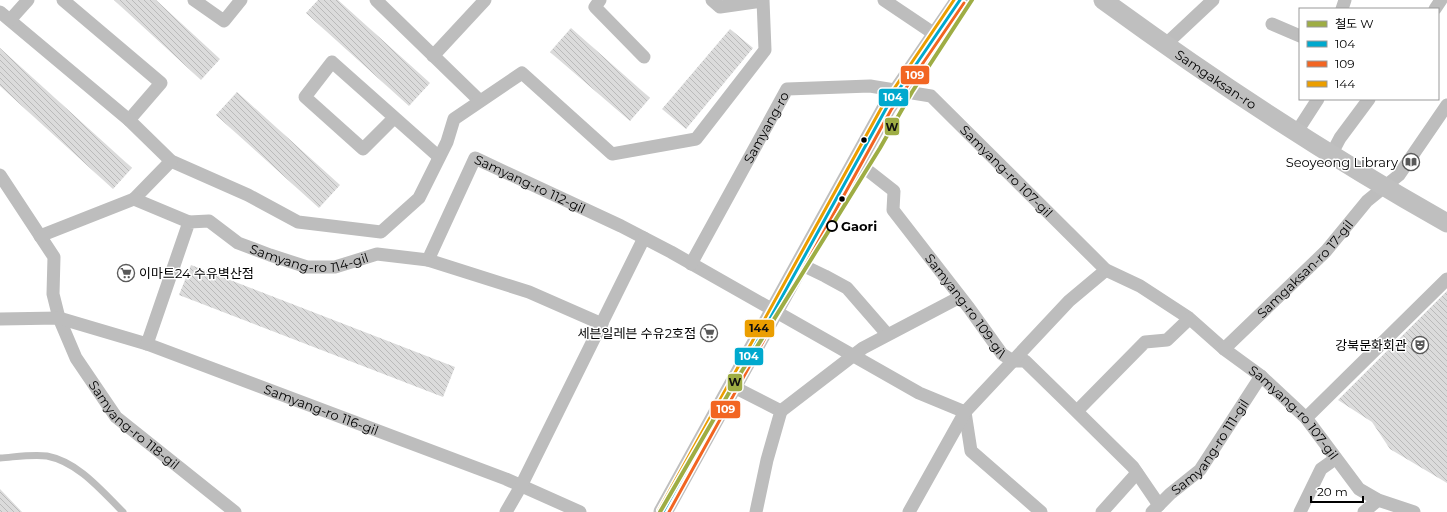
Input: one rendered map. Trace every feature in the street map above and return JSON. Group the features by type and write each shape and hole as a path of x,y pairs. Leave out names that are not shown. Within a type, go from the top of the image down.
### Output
{"main road":[{"path":"663,512 800,264 898,91 960,0"},
{"name":"Samgaksan-ro","path":"1103,0 1165,45 1296,133 1385,188 1446,220"}],"street":[{"path":"28,0 5,16 129,120 171,161 248,195 298,222 381,232 419,198 447,142 454,119 522,72 612,154 696,139 765,50 763,1 720,7 712,0"},
{"path":"63,0 161,83 129,120"},
{"path":"194,0 224,21 241,0"},
{"path":"376,0 480,101"},
{"path":"433,56 485,0"},
{"path":"600,0 595,7 644,57"},
{"path":"884,0 936,34"},
{"path":"1165,45 1213,0"},
{"path":"1272,24 1299,36"},
{"path":"394,118 363,149 305,97 332,62 439,157"},
{"name":"Samyang-ro","path":"691,264 787,89 870,86 898,91"},
{"name":"Samyang-ro 107-gil","path":"898,91 931,96 1106,270 1140,286 1189,319 1224,349 1261,376 1306,418 1335,459 1359,489 1378,500 1414,512"},
{"path":"1296,133 1317,100"},
{"path":"1331,154 1340,138 1367,100"},
{"path":"1385,188 1399,175 1447,105"},
{"name":"Samyang-ro 112-gil","path":"428,260 475,158 644,238 774,311"},
{"path":"40,236 134,199 171,161"},
{"name":"Samyang-ro 109-gil","path":"857,162 894,191 893,210 1002,354 1013,361 1025,362 1077,412 1137,473 1156,509"},
{"name":"Samyang-ro 118-gil","path":"0,175 54,257 53,294 59,318 76,358 116,417 235,512"},
{"name":"Samgaksan-ro 17-gil","path":"1224,349 1326,251 1367,201 1385,188"},
{"path":"134,199 189,222 147,344"},
{"name":"Samyang-ro 114-gil","path":"189,222 209,221 238,242 270,255 307,267 335,267 377,254 428,260 529,292 602,324"},
{"path":"506,512 521,486 644,238"},
{"path":"800,264 847,288 887,334"},
{"path":"909,512 965,412 1069,301 1106,270"},
{"path":"1306,418 1447,280"},
{"path":"756,512 767,460 781,411 854,357 863,348 887,334 960,297"},
{"path":"774,311 919,393 965,412"},
{"name":"Samyang-ro 116-gil","path":"0,319 59,318 147,344 506,479 580,512"},
{"path":"1077,412 1146,342 1167,340 1189,319"},
{"name":"Samyang-ro 111-gil","path":"1156,509 1170,494 1200,470 1261,376"},
{"path":"732,386 781,411"},
{"path":"965,412 970,451 1041,512"},
{"path":"1300,512 1321,469 1335,459"},
{"path":"1102,512 1137,473"},
{"path":"1364,512 1378,500"}],"lane":[{"path":"0,458 45,456 65,461 90,480 123,512"}],"building":[{"path":"114,0 156,0 220,59 201,80"},
{"path":"318,0 338,0 430,83 409,106 306,13"},
{"path":"571,28 650,98 630,121 550,52"},
{"path":"730,29 753,48 686,129 662,109"},
{"path":"0,48 132,168 113,189 0,86"},
{"path":"237,92 340,185 319,208 216,115"},
{"path":"191,265 455,367 443,397 179,295"},
{"name":"강북문화회관","path":"1447,291 1447,483 1390,449 1372,422 1338,400"},
{"path":"0,489 22,512 0,512"}],"rail line":[{"name":"W","path":"660,512 737,379 880,148 912,92 972,0"}],"transit line":[{"name":"144","path":"659,510 883,105 954,0"},
{"name":"104","path":"663,512 887,107 960,0"},
{"name":"109","path":"669,512 891,110 964,3"}],"place":[{"name":"Seoyeong Library","path":"1411,162"},
{"name":"Gaori","path":"832,226"},
{"name":"이마트24 수유벽산점","path":"126,273"},
{"name":"세븐일레븐 수유2호점","path":"709,333"},
{"name":"강북문화회관","path":"1420,345"}]}
